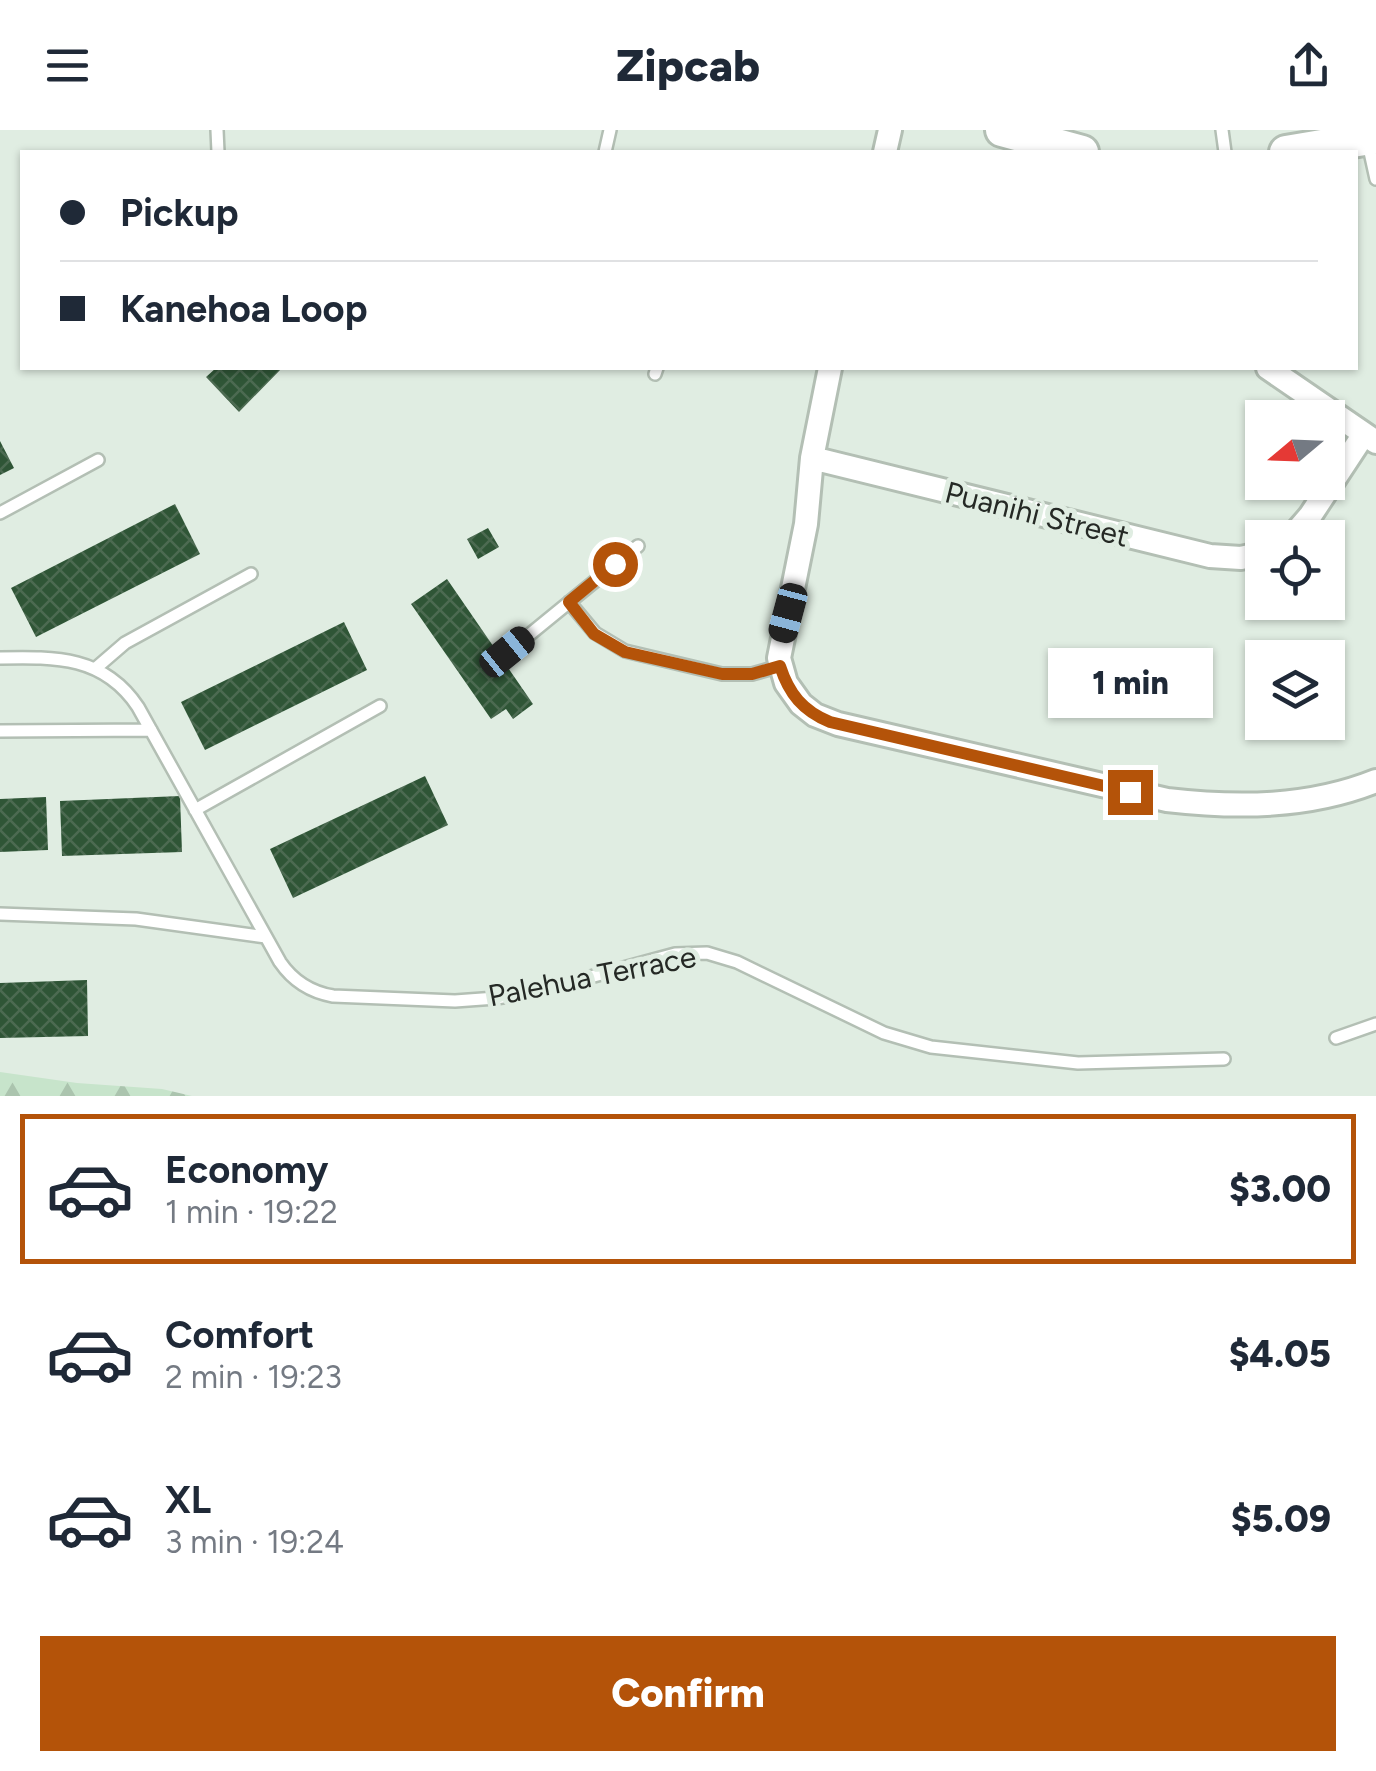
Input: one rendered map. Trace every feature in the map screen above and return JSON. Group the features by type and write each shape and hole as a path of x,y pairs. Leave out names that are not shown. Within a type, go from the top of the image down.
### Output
{"main road":[{"path":"1002,130 1075,150"},
{"path":"1298,150 1373,137"}],"street":[{"path":"830,370 812,458 806,524 780,641 780,666 790,691 801,704 830,722 1167,800 1215,806 1264,805 1312,800 1376,781"},
{"path":"1271,370 1370,438 1307,520"},
{"name":"Puanihi Street","path":"812,458 1210,556 1245,557"}],"lane":[{"path":"1373,137 1376,179"},
{"path":"0,513 98,460"},
{"path":"507,652 638,546"},
{"path":"96,668 125,643 251,574"},
{"path":"569,602 594,634 625,652 722,674 752,674 780,666"},
{"name":"Palehua Terrace","path":"0,658 62,658 96,668 116,680 151,730 266,937 290,975 310,989 333,996 496,998 535,992 675,954 707,953 737,962 884,1033 931,1046 1078,1063 1224,1059"},
{"path":"196,810 380,706"},
{"path":"0,731 151,730"},
{"path":"0,914 119,918 266,937"},
{"path":"1336,1038 1376,1024"}],"green space":[{"path":"0,1072 162,1089 192,1096 0,1096"}],"building":[{"path":"214,370 280,370 239,412 206,377"},
{"path":"0,441 14,468 0,475"},
{"path":"175,504 200,554 36,637 11,588"},
{"path":"488,528 499,547 478,559 467,539"},
{"path":"447,579 533,704 513,719 506,709 491,719 411,604"},
{"path":"344,622 367,670 205,750 181,702"},
{"path":"425,776 448,825 293,898 270,849"},
{"path":"180,796 182,852 62,856 60,801"},
{"path":"46,797 48,850 0,852 0,799"},
{"path":"87,980 88,1036 0,1038 0,983"}],"route":[{"path":"615,564 569,602 594,634 625,652 722,674 752,674 780,666 790,691 801,704 830,722 1130,792"}]}
